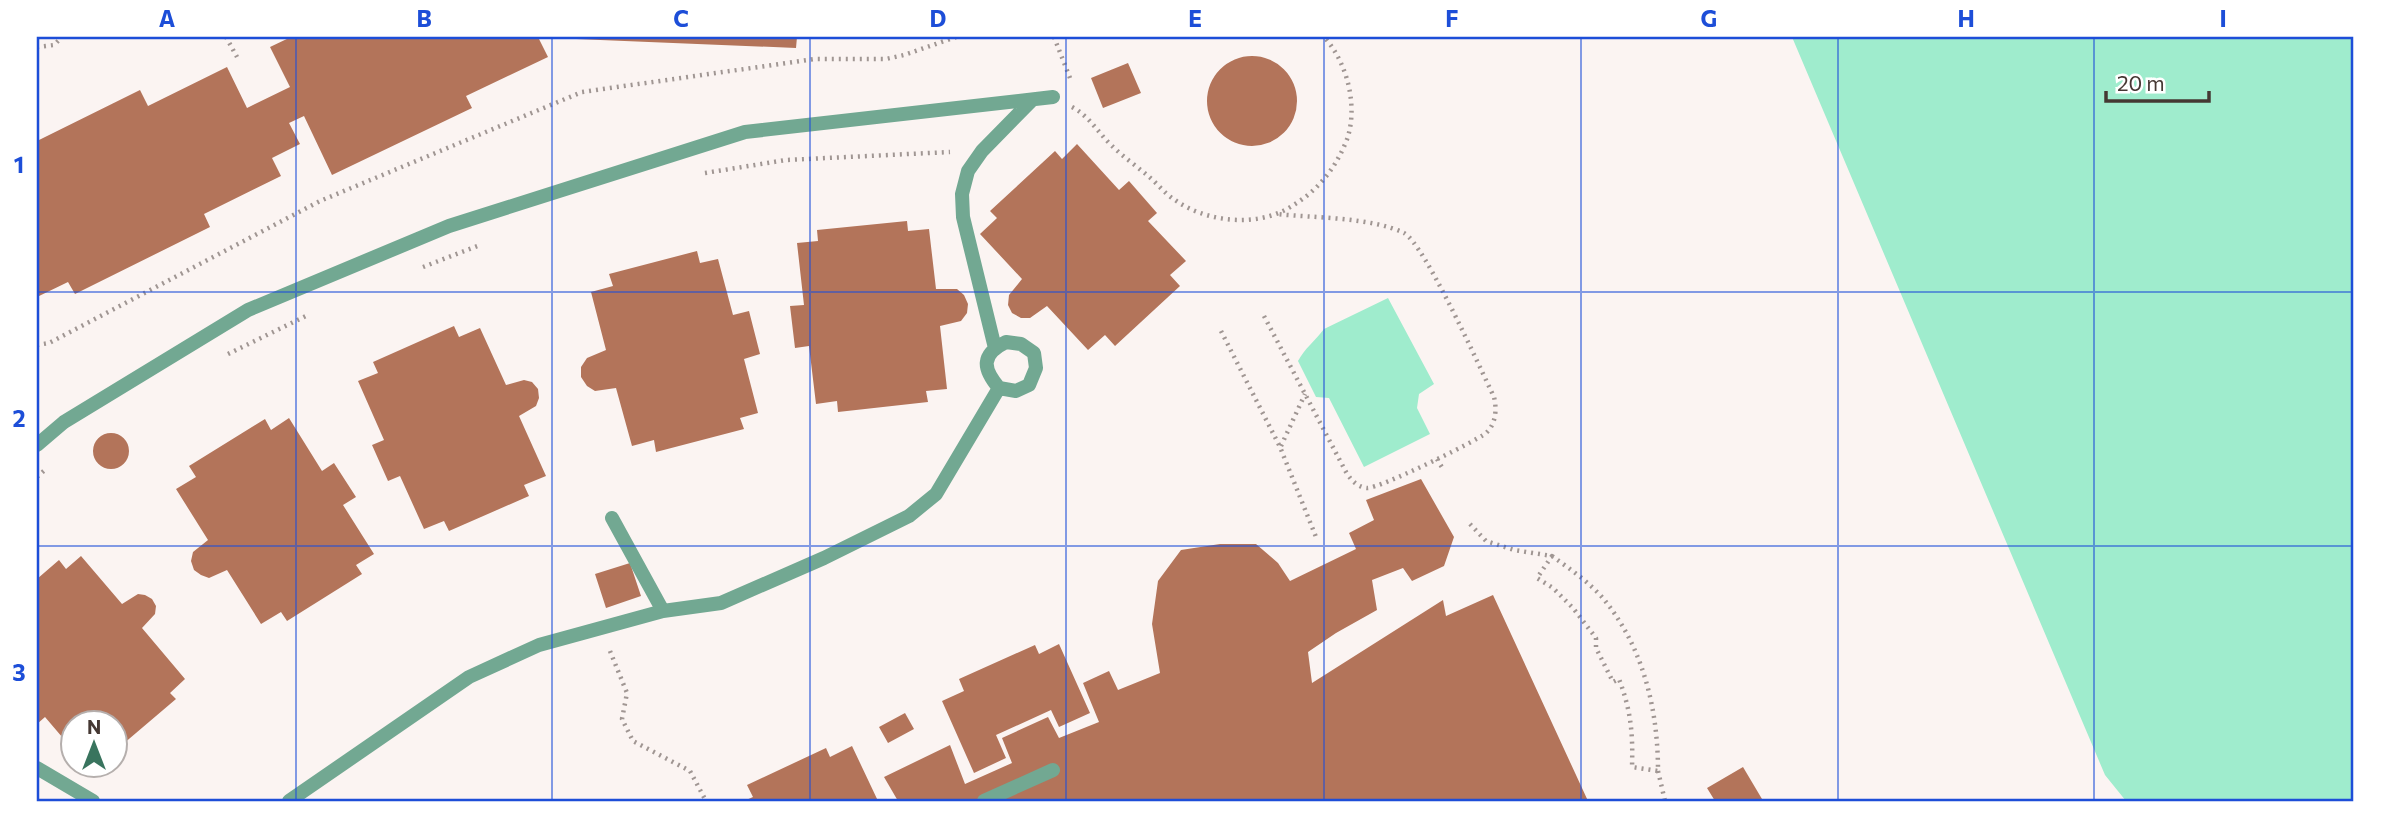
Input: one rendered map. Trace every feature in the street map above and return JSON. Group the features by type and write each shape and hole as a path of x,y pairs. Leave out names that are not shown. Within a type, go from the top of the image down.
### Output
{"lane":[{"path":"37,445 64,422 248,310 449,226 745,132 1053,97"},
{"path":"995,348 963,217 962,194 968,171 982,151 1032,100"},
{"path":"1006,342 1021,344 1034,353 1036,368 1029,385 1016,391 999,388 988,374 986,362 995,348 1006,342"},
{"path":"289,801 469,677 539,645 663,611 721,603 824,558 909,516 936,494 999,388"},
{"path":"612,518 663,611"},
{"path":"37,768 93,801"},
{"path":"984,801 1053,770"}],"path":[{"path":"37,47 54,46 62,37"},
{"path":"226,37 236,57"},
{"path":"37,345 50,343 320,201 582,92 815,59 886,59 956,37"},
{"path":"1277,214 1308,197 1332,171 1347,139 1352,104 1345,70 1324,37"},
{"path":"1053,97 1084,114 1112,146 1175,201 1207,216 1242,220 1277,214 1379,224 1407,234 1425,257 1494,397 1495,416 1486,433 1437,458 1377,487 1355,484 1346,472 1264,316"},
{"path":"696,174 786,160 982,151"},
{"path":"411,271 488,242"},
{"path":"225,356 309,314"},
{"path":"1221,331 1280,447 1316,537"},
{"path":"1280,447 1305,394"},
{"path":"1437,458 1443,469"},
{"path":"37,477 55,461"},
{"path":"1470,524 1486,541 1514,550 1552,556 1605,600 1624,628 1642,664 1658,737 1658,771 1665,801"},
{"path":"1552,556 1537,578 1553,588 1573,608 1596,638 1596,648 1613,682 1619,679 1629,705 1633,741 1632,768 1658,771"},
{"path":"602,629 627,692 622,719 633,741 690,771 706,801"}],"shaded area":[{"path":"1792,37 2353,37 2353,801 2126,801 2105,775"},
{"path":"1388,298 1434,384 1419,394 1417,408 1430,434 1364,467 1329,398 1316,397 1298,361 1324,329"}],"building":[{"path":"291,37 538,37 548,57 466,96 472,108 332,175 304,116 289,123 300,144 272,158 281,176 204,214 210,227 75,294 68,282 37,297 37,141 140,90 148,106 227,67 247,108 290,87 270,47"},
{"path":"576,37 797,37 796,48"},
{"path":"1252,56 1269,60 1284,69 1293,84 1297,101 1293,118 1284,133 1269,142 1252,146 1235,142 1220,133 1211,118 1207,101 1211,84 1220,69 1235,60"},
{"path":"1128,63 1141,93 1103,108 1091,78"},
{"path":"1077,144 1119,190 1129,181 1157,213 1148,221 1186,261 1170,275 1180,286 1115,346 1105,335 1088,350 1047,306 1030,318 1021,318 1012,313 1008,305 1009,295 1022,279 980,234 997,218 990,211 1055,151 1062,159"},
{"path":"907,221 908,231 929,229 936,289 957,289 968,304 967,313 961,321 940,326 947,389 926,391 928,402 838,412 837,401 816,404 809,346 795,348 790,306 804,305 797,243 818,241 817,230"},
{"path":"697,251 700,263 718,259 733,315 749,311 760,354 744,359 758,413 740,418 744,429 656,452 654,440 632,446 616,388 595,391 587,386 581,377 581,367 587,358 606,350 591,292 613,286 609,274"},
{"path":"454,326 459,337 480,328 506,385 524,380 532,382 538,389 536,406 519,416 546,476 524,485 529,496 449,531 444,521 424,529 400,476 388,481 372,445 384,440 358,381 378,373 373,362"},
{"path":"289,418 322,471 334,463 356,497 343,505 374,554 356,565 362,574 287,621 281,612 261,624 227,570 209,578 194,570 191,561 193,552 208,540 176,489 196,477 189,466 265,419 271,430"},
{"path":"111,433 124,438 129,451 124,464 111,469 98,464 93,451 98,438"},
{"path":"1421,479 1454,537 1444,566 1412,581 1403,568 1372,580 1377,610 1308,652 1312,683 1443,600 1446,616 1493,595 1588,801 898,801 884,777 950,745 965,784 1012,763 1002,738 1048,717 1059,738 1099,722 1083,683 1109,671 1118,690 1160,673 1152,624 1158,581 1181,550 1220,544 1256,544 1278,563 1290,581 1356,549 1349,533 1374,520 1366,500"},
{"path":"81,556 122,604 138,594 152,599 156,606 155,614 142,628 185,679 170,693 176,699 130,738 130,708 60,708 60,735 45,717 37,724 37,579 59,560 66,569"},
{"path":"630,563 641,596 606,608 595,574"},
{"path":"1059,644 1090,713 1059,727 1051,710 996,735 1006,758 974,773 942,701 964,691 959,679 1035,645 1039,654"},
{"path":"905,713 914,729 888,743 879,727"},
{"path":"852,746 878,801 744,801 753,797 747,785 826,748 830,757"},
{"path":"1743,767 1762,799 1715,801 1707,788"}]}
